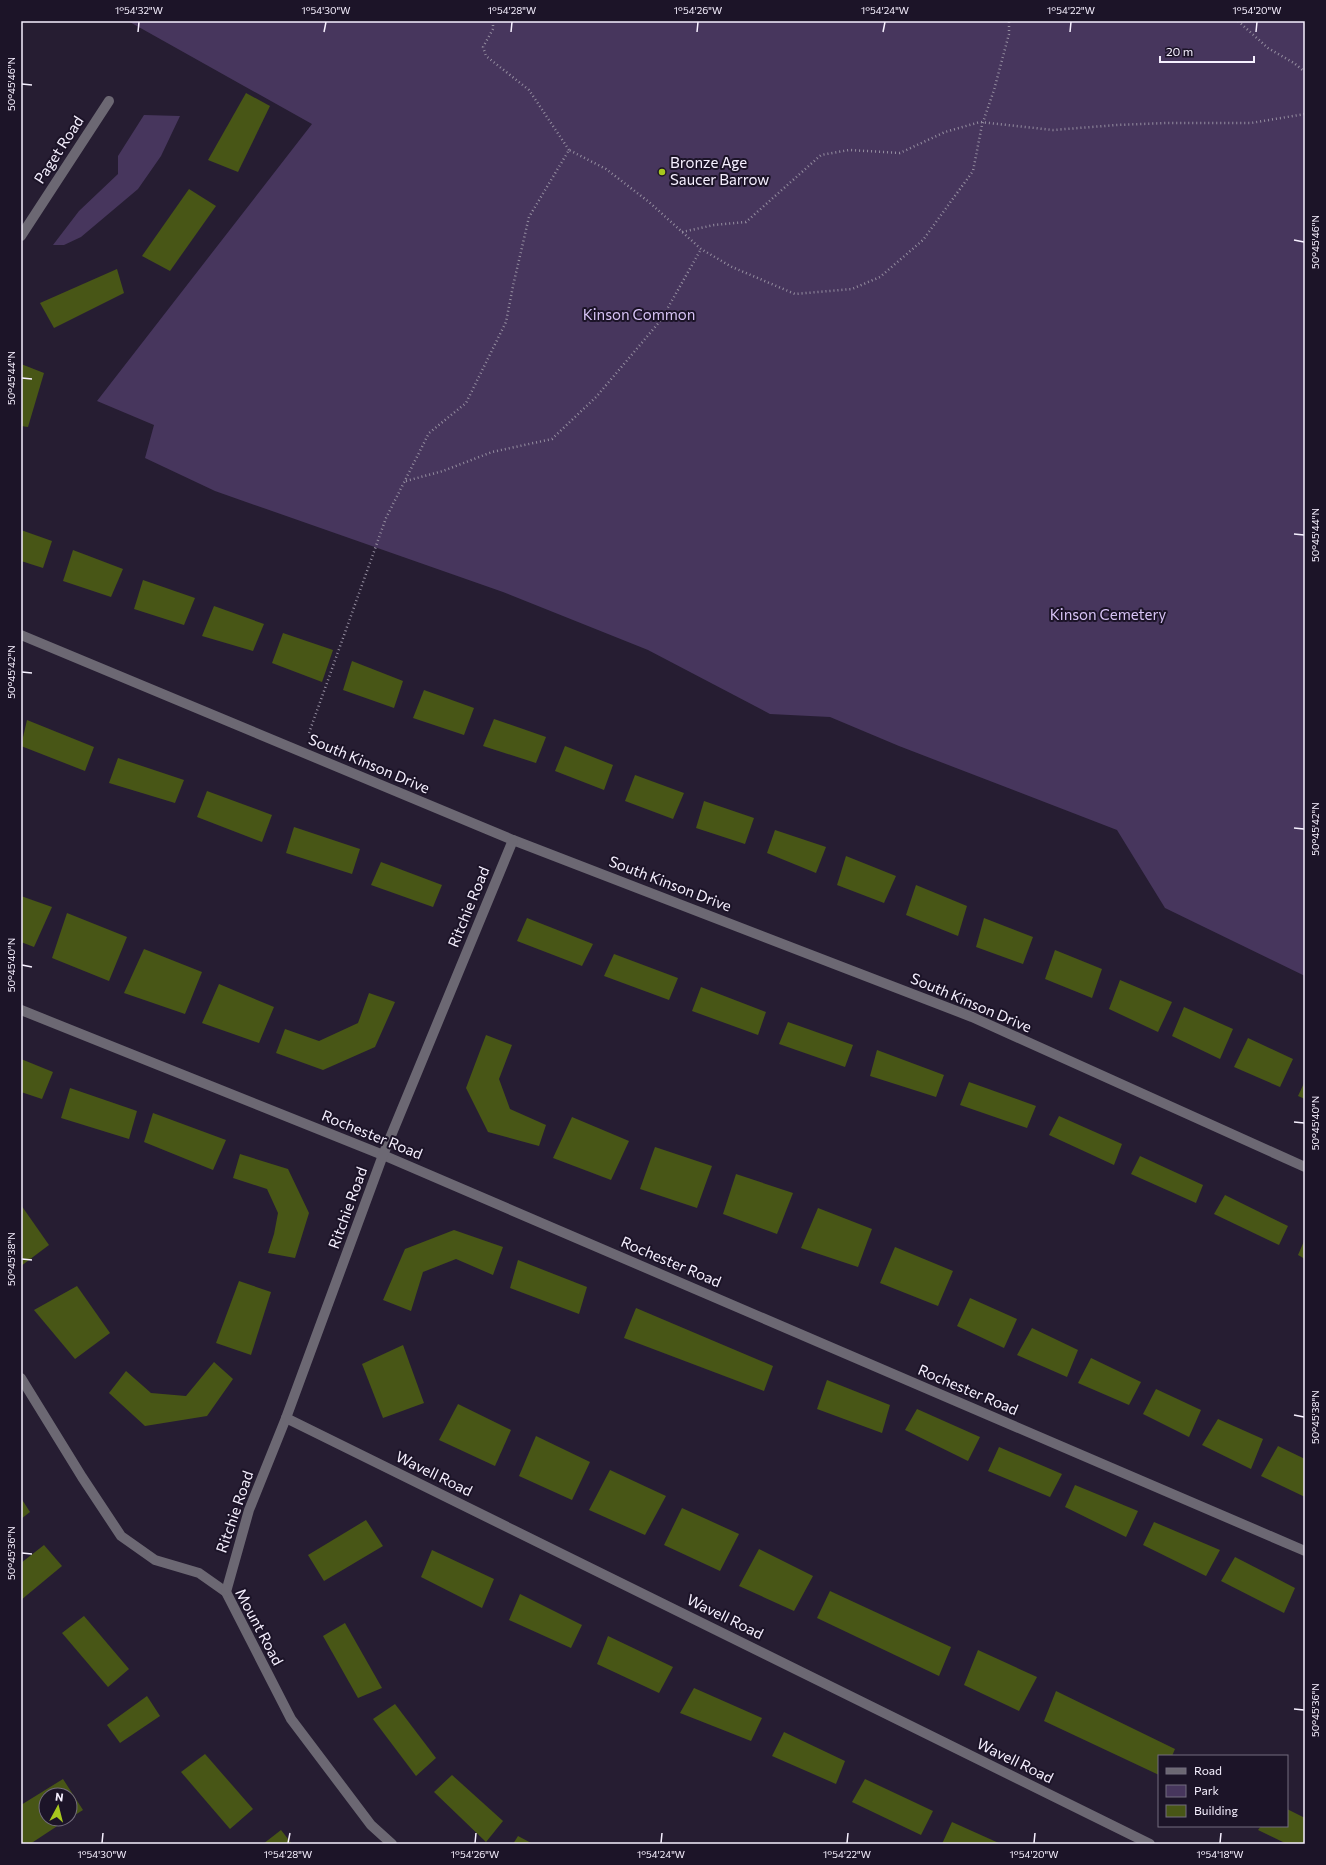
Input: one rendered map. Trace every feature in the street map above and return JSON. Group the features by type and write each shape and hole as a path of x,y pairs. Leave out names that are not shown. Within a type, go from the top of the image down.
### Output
{"street":[{"name":"Paget Road","path":"21,236 109,101"},
{"name":"South Kinson Drive","path":"21,635 513,840 972,1017 1305,1167"},
{"name":"Ritchie Road","path":"226,1592 249,1510 286,1418 383,1155 513,840"},
{"name":"Rochester Road","path":"21,1010 383,1155 1305,1551"},
{"name":"Mount Road","path":"21,1378 82,1477 121,1536 155,1560 199,1573 226,1592 291,1719 371,1825 392,1844"},
{"name":"Wavell Road","path":"286,1418 1150,1844"}],"path":[{"path":"493,21 493,29 483,47 486,56 529,90 569,150 606,169 649,202 701,249 732,268 795,294 852,289 880,277 923,240 973,171 983,122 994,90 1009,34 1009,21"},
{"path":"1238,21 1268,48 1294,63 1305,72"},
{"path":"682,232 714,225 746,222 821,155 849,150 900,153 945,132 983,122 1053,130 1166,123 1251,123 1305,114"},
{"path":"302,752 386,518 429,433 466,403 506,322 529,217 569,150"},
{"path":"405,481 443,471 492,452 552,440 597,396 661,320 701,249"}],"green space":[{"name":"Kinson Common","path":"128,21 1305,21 1305,976 1165,908 1117,830 899,746 830,717 770,714 648,650 503,592 215,491 145,458 154,425 97,401 312,124"},
{"path":"144,115 180,116 161,156 138,189 81,237 64,245 53,245 79,211 118,174 118,156"}],"building":[{"path":"246,93 270,106 238,172 208,160"},
{"path":"189,189 216,206 170,271 142,256"},
{"path":"117,269 124,293 54,328 40,303"},
{"path":"21,364 44,373 28,427 21,426"},
{"path":"21,530 52,541 43,568 21,561"},
{"path":"73,550 123,569 111,597 63,581"},
{"path":"143,580 195,598 184,625 134,609"},
{"path":"214,606 264,624 253,651 202,636"},
{"path":"283,633 333,650 322,682 272,663"},
{"path":"352,661 403,681 394,708 343,690"},
{"path":"424,690 474,708 464,735 413,718"},
{"path":"494,719 546,737 536,763 483,746"},
{"path":"27,720 94,747 85,771 21,746"},
{"path":"565,746 613,765 604,790 555,771"},
{"path":"118,758 184,780 175,803 109,783"},
{"path":"635,775 684,793 673,819 625,801"},
{"path":"207,791 272,815 262,842 197,817"},
{"path":"704,801 754,818 745,844 696,828"},
{"path":"294,827 360,849 352,874 286,853"},
{"path":"775,830 826,847 816,873 767,853"},
{"path":"846,856 896,876 884,903 837,885"},
{"path":"381,862 442,885 433,907 371,885"},
{"path":"916,885 967,906 958,936 906,915"},
{"path":"21,896 52,907 34,947 21,942"},
{"path":"67,913 127,937 109,981 52,958"},
{"path":"527,918 593,944 582,966 517,941"},
{"path":"984,918 1033,937 1023,964 976,947"},
{"path":"144,949 202,972 185,1014 124,993"},
{"path":"1055,950 1102,969 1092,998 1045,979"},
{"path":"614,954 678,978 669,1000 604,976"},
{"path":"1120,980 1172,1002 1158,1032 1109,1009"},
{"path":"219,984 274,1007 259,1043 202,1023"},
{"path":"701,987 766,1012 758,1035 692,1011"},
{"path":"369,993 395,1002 375,1047 323,1070 276,1053 285,1029 319,1041 358,1023"},
{"path":"1184,1007 1233,1029 1220,1059 1172,1036"},
{"path":"788,1022 853,1045 845,1067 779,1044"},
{"path":"486,1035 512,1045 499,1079 510,1109 546,1125 539,1146 488,1132 466,1088"},
{"path":"1248,1038 1293,1059 1280,1087 1234,1067"},
{"path":"877,1050 944,1075 936,1097 870,1076"},
{"path":"21,1059 53,1072 42,1099 21,1092"},
{"path":"1305,1081 1305,1099 1298,1096"},
{"path":"969,1082 1036,1106 1027,1128 960,1105"},
{"path":"70,1088 137,1111 129,1139 61,1118"},
{"path":"153,1113 226,1140 213,1170 144,1142"},
{"path":"1059,1116 1122,1144 1114,1165 1049,1135"},
{"path":"572,1117 629,1141 611,1180 553,1158"},
{"path":"655,1147 712,1166 697,1208 640,1189"},
{"path":"240,1154 288,1169 309,1213 295,1258 268,1253 274,1234 278,1213 267,1189 233,1178"},
{"path":"1140,1156 1203,1185 1196,1203 1131,1174"},
{"path":"736,1174 793,1193 777,1234 723,1214"},
{"path":"1225,1195 1288,1226 1279,1245 1214,1214"},
{"path":"21,1205 49,1245 21,1266"},
{"path":"818,1208 872,1229 858,1267 801,1248"},
{"path":"454,1230 503,1247 493,1275 456,1259 423,1272 411,1311 383,1300 405,1249"},
{"path":"1305,1239 1305,1259 1298,1255"},
{"path":"895,1247 953,1271 938,1306 880,1283"},
{"path":"518,1260 587,1287 579,1314 510,1288"},
{"path":"239,1281 271,1292 251,1355 216,1343"},
{"path":"77,1286 110,1333 75,1359 34,1310"},
{"path":"970,1298 1017,1319 1004,1348 957,1326"},
{"path":"636,1308 773,1366 764,1391 624,1338"},
{"path":"1032,1328 1078,1350 1067,1377 1017,1355"},
{"path":"403,1345 424,1403 383,1418 362,1364"},
{"path":"1091,1358 1141,1382 1129,1405 1078,1383"},
{"path":"214,1362 233,1379 207,1416 145,1426 109,1393 126,1371 151,1393 186,1396"},
{"path":"827,1380 890,1405 882,1433 817,1409"},
{"path":"1156,1389 1201,1410 1189,1437 1143,1414"},
{"path":"458,1404 511,1430 495,1466 439,1440"},
{"path":"917,1409 980,1437 968,1461 905,1430"},
{"path":"1218,1419 1263,1439 1251,1469 1202,1445"},
{"path":"536,1436 590,1462 572,1500 519,1476"},
{"path":"1278,1446 1305,1459 1305,1497 1261,1476"},
{"path":"999,1447 1062,1474 1050,1497 988,1471"},
{"path":"610,1470 666,1496 645,1535 589,1510"},
{"path":"1075,1485 1138,1511 1126,1537 1065,1507"},
{"path":"21,1498 30,1512 21,1519"},
{"path":"682,1508 739,1534 720,1571 664,1545"},
{"path":"366,1520 383,1546 324,1581 308,1555"},
{"path":"1154,1522 1220,1550 1206,1576 1143,1545"},
{"path":"44,1545 62,1566 21,1600 21,1563"},
{"path":"759,1549 813,1576 794,1611 739,1586"},
{"path":"432,1550 494,1579 482,1608 421,1577"},
{"path":"1235,1557 1295,1588 1284,1613 1221,1581"},
{"path":"830,1591 951,1647 939,1676 817,1618"},
{"path":"520,1594 582,1625 571,1648 509,1620"},
{"path":"84,1616 129,1669 108,1687 62,1633"},
{"path":"345,1623 382,1688 358,1698 323,1636"},
{"path":"608,1636 673,1667 659,1693 597,1664"},
{"path":"978,1650 1037,1677 1019,1711 964,1685"},
{"path":"694,1688 762,1718 751,1741 680,1713"},
{"path":"1056,1691 1175,1749 1172,1755 1158,1755 1158,1775 1044,1721"},
{"path":"147,1696 160,1716 120,1743 107,1725"},
{"path":"395,1704 436,1758 416,1776 373,1719"},
{"path":"784,1732 845,1761 836,1784 772,1756"},
{"path":"205,1754 253,1809 230,1829 181,1772"},
{"path":"452,1775 503,1821 486,1842 434,1792"},
{"path":"63,1779 68,1787 50,1787"},
{"path":"865,1779 933,1811 921,1835 852,1802"},
{"path":"38,1794 38,1827 56,1827 30,1844 21,1844 21,1805"},
{"path":"78,1802 83,1810 78,1813"},
{"path":"1288,1810 1305,1818 1305,1844 1287,1844 1258,1830 1260,1827 1288,1827"},
{"path":"952,1822 1001,1844 942,1844"},
{"path":"281,1830 292,1844 263,1844"},
{"path":"518,1836 533,1844 513,1844"}],"place":[{"name":"Bronze Age Saucer Barrow","path":"662,172"}],"park label":[{"name":"Kinson Cemetery","path":"1108,615"}]}
